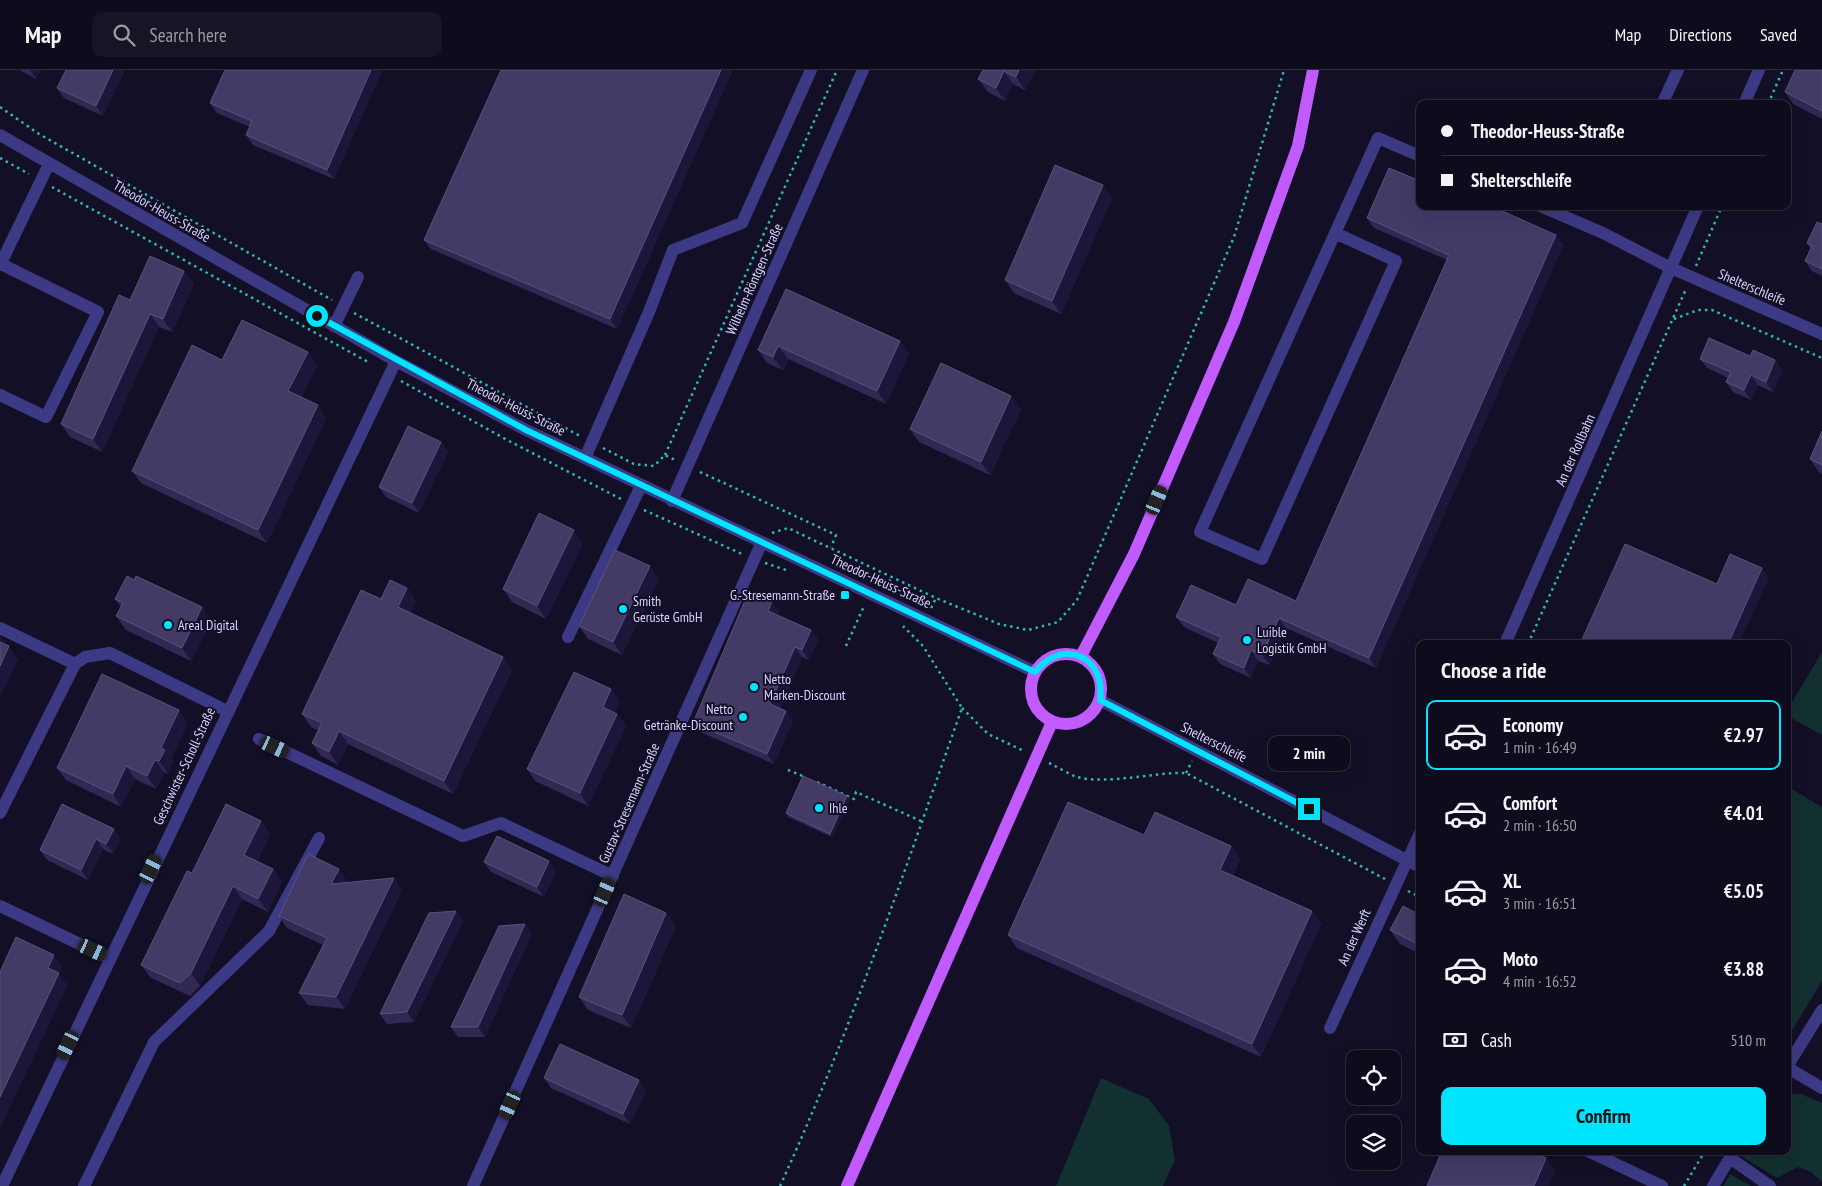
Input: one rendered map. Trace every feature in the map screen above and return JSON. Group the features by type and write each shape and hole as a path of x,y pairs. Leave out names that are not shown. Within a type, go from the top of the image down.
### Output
{"main road":[{"path":"1081,656 1134,554 1234,322 1298,146 1313,70"},
{"path":"1068,653 1081,656 1092,664 1099,674 1102,687 1100,700 1093,713 1081,722 1067,724 1052,722 1042,715 1035,706 1031,695 1031,683 1035,672 1044,662 1055,655 1068,653"},
{"path":"847,1186 1052,722"}],"street":[{"path":"585,458 650,312 673,250 742,223 811,70"},
{"name":"Wilhelm-Röntgen-Straße","path":"672,501 863,70"},
{"path":"1664,100 1678,70"},
{"path":"1746,100 1759,70"},
{"name":"Theodor-Heuss-Straße","path":"0,135 396,360 641,486 1035,672"},
{"path":"1335,233 1396,261 1262,559 1200,532 1335,233 1378,138 1416,154"},
{"path":"0,395 46,418 98,312 0,265 49,164"},
{"name":"Shelterschleife","path":"1549,210 1603,233 1671,268 1822,334"},
{"name":"An der Rollbahn","path":"1506,640 1696,210"},
{"path":"334,326 358,277"},
{"name":"Geschwister-Scholl-Straße","path":"2,1186 109,958 396,360"},
{"path":"568,637 641,486"},
{"name":"Gustav-Stresemann-Straße","path":"474,1186 762,542"},
{"path":"0,628 75,664"},
{"path":"0,813 75,664 85,657 110,653 227,711"},
{"name":"Shelterschleife","path":"1100,700 1416,865"},
{"path":"259,740 464,836 501,823 613,876"},
{"path":"84,1186 154,1042 269,931 319,838"},
{"path":"1408,860 1416,841"},
{"name":"An der Werft","path":"1330,1028 1395,884 1408,860"},
{"path":"0,906 109,958"},
{"path":"1791,1062 1822,1010"},
{"path":"1791,1069 1822,1088"},
{"path":"1596,1155 1662,1186"},
{"path":"1713,1186 1732,1155 1770,1186"}],"path":[{"path":"0,107 39,134 344,307 634,464 654,466 665,456 837,70"},
{"path":"762,542 770,533 788,528 891,577 999,624 1028,630 1058,622 1077,600 1234,237 1284,70"},
{"path":"1770,100 1782,70"},
{"path":"1530,640 1720,210"},
{"path":"1673,319 1698,310 1712,310 1822,358"},
{"path":"665,456 836,535 831,547"},
{"path":"883,599 891,577"},
{"path":"846,646 865,603"},
{"path":"896,620 923,646 962,708 988,734 1022,750"},
{"path":"780,1186 804,1134 845,1031 962,708"},
{"path":"1049,763 1078,777 1114,779 1163,773 1186,774 1416,895"},
{"path":"788,770 854,799 856,792 921,821"},
{"path":"1684,1186 1703,1155"}],"green space":[{"path":"1822,652 1822,735 1791,718 1791,704"},
{"path":"1791,789 1822,807 1822,981 1791,1032"},
{"path":"1101,1078 1149,1099 1169,1126 1175,1160 1163,1186 1056,1186"},
{"path":"1791,1094 1801,1094 1822,1103 1822,1182 1811,1172 1798,1167 1777,1178 1741,1156 1791,1155"},
{"path":"1730,1174 1751,1186 1723,1186"}],"building":[{"path":"66,70 113,70 96,106 57,88"},
{"path":"225,70 371,70 327,170 246,135 252,121 210,103"},
{"path":"501,70 721,70 610,319 424,240"},
{"path":"983,70 1019,70 1016,77 1004,71 996,88 978,79"},
{"path":"1795,70 1822,70 1822,111 1785,92"},
{"path":"1055,165 1103,185 1052,301 1005,280"},
{"path":"1389,168 1416,179 1416,210 1500,210 1556,235 1369,658 1279,618 1262,655 1251,650 1244,668 1213,654 1221,637 1176,617 1191,585 1236,605 1248,579 1296,601 1449,255 1367,218"},
{"path":"1817,222 1822,224 1822,269 1805,261 1812,246 1807,243"},
{"path":"150,256 184,271 163,319 150,314 93,439 61,424 119,295 130,300"},
{"path":"786,289 900,341 877,391 778,346 773,357 758,350"},
{"path":"242,320 308,352 288,391 318,405 258,530 132,471 192,345 222,360"},
{"path":"1709,338 1750,356 1753,350 1775,360 1766,382 1751,375 1744,390 1726,382 1731,372 1700,359"},
{"path":"941,363 1011,396 981,462 910,429"},
{"path":"408,426 441,442 412,503 379,487"},
{"path":"1822,431 1822,465 1810,459"},
{"path":"539,513 574,530 537,606 503,589"},
{"path":"1625,544 1717,584 1730,554 1762,568 1730,640 1582,640"},
{"path":"615,550 650,566 613,642 579,626"},
{"name":"Areal Digital","path":"127,576 134,580 136,576 202,607 182,648 116,616 123,603 115,599"},
{"path":"390,580 407,588 398,607 503,657 444,781 339,731 329,752 312,743 322,723 302,714 361,590 381,599"},
{"name":"Netto Marken-Discount","path":"749,591 772,601 768,611 811,630 802,650 795,647 770,704 786,711 767,754 693,723"},
{"path":"0,642 9,646 0,666"},
{"path":"574,672 611,689 603,707 617,714 580,793 527,769"},
{"path":"102,674 179,710 161,748 165,750 159,761 155,760 147,776 126,766 113,794 57,768"},
{"name":"Ihle","path":"803,776 847,796 830,834 786,813"},
{"path":"1068,802 1144,835 1155,812 1231,846 1220,870 1312,911 1252,1044 1008,935"},
{"path":"62,804 114,829 106,844 96,839 81,870 40,850"},
{"path":"226,804 261,821 244,855 273,869 258,899 233,886 191,973 180,983 141,965 187,871 192,873"},
{"path":"497,836 549,861 537,887 484,862"},
{"path":"308,854 339,869 331,884 394,878 336,997 299,993 327,938 279,916"},
{"path":"624,894 666,913 622,1015 579,997"},
{"path":"1403,906 1416,913 1416,943 1390,930"},
{"path":"456,911 407,1012 380,1014 429,913"},
{"path":"525,924 478,1027 451,1027 499,926"},
{"path":"16,937 54,955 48,968 59,973 0,1097 0,972"},
{"path":"560,1044 639,1080 623,1114 544,1078"},
{"path":"1440,1155 1540,1155 1546,1158 1534,1186 1427,1186"}],"place":[{"name":"G.-Stresemann-Straße","path":"845,595"},
{"name":"Smith Gerüste GmbH","path":"623,609"},
{"name":"Areal Digital","path":"168,625"},
{"name":"Luible Logistik GmbH","path":"1247,640"},
{"name":"Netto Marken-Discount","path":"754,687"},
{"name":"Netto Getränke-Discount","path":"743,717"},
{"name":"Ihle","path":"819,808"}],"route":[{"path":"317,316 526,430 1035,672 1044,662 1055,655 1068,653 1081,656 1092,664 1099,674 1102,687 1100,700 1309,809"}]}
